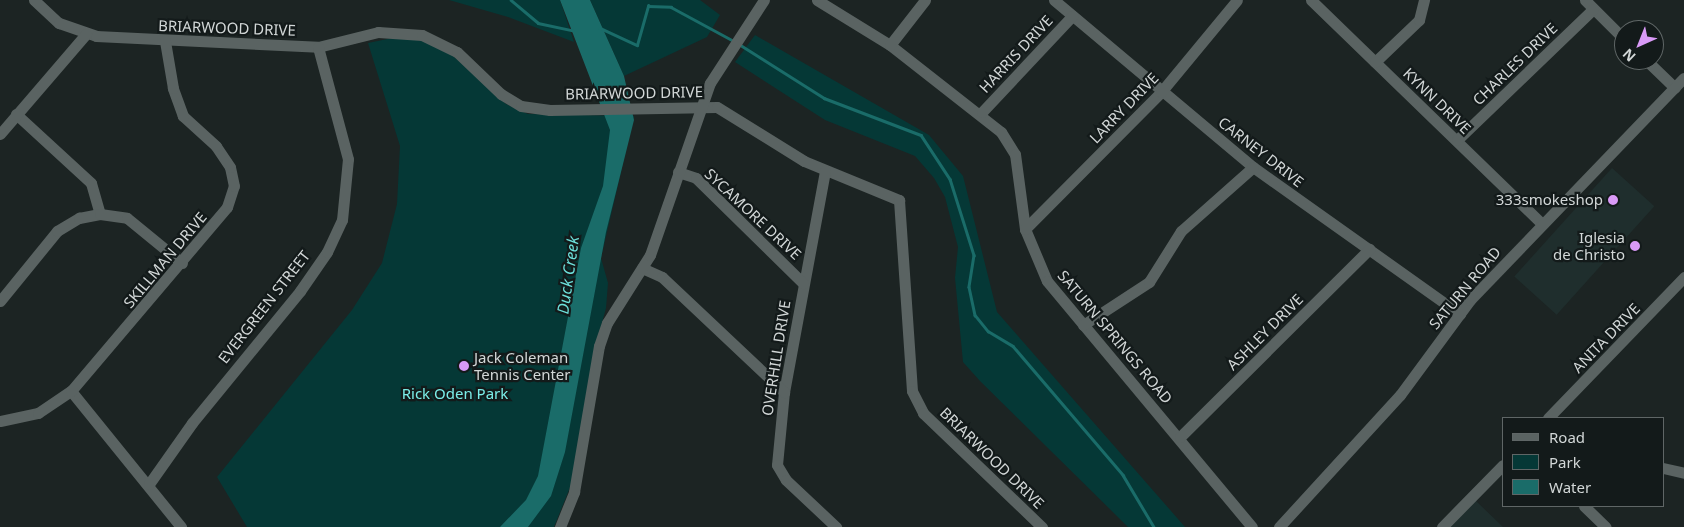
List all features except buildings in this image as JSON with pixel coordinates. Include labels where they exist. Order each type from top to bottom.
[{"type":"street","name":"BRIARWOOD DRIVE","points":[[34,0],[60,23],[86,34],[165,41],[318,47],[378,32],[422,35],[457,52],[500,94],[521,106],[596,109],[702,106],[726,111],[770,142],[825,171],[899,200],[912,391],[923,413],[1042,527]]},
{"type":"street","points":[[560,527],[574,492],[590,423],[599,346],[607,323],[642,268],[702,106],[728,55],[764,0]]},
{"type":"street","name":"SATURN SPRINGS ROAD","points":[[817,0],[890,45],[982,112],[1015,154],[1025,229],[1047,281],[1180,437],[1252,527]]},
{"type":"street","points":[[890,45],[925,0]]},
{"type":"street","name":"CARNEY DRIVE","points":[[1054,0],[1161,92],[1253,167],[1460,314]]},
{"type":"street","name":"LARRY DRIVE","points":[[1025,229],[1161,92],[1237,0]]},
{"type":"street","name":"KYNN DRIVE","points":[[1311,0],[1542,224]]},
{"type":"street","points":[[1376,62],[1419,20],[1424,0]]},
{"type":"street","points":[[1589,4],[1614,29]]},
{"type":"street","name":"CHARLES DRIVE","points":[[1457,140],[1589,4]]},
{"type":"street","name":"HARRIS DRIVE","points":[[982,112],[1072,16]]},
{"type":"street","points":[[0,134],[86,34]]},
{"type":"street","name":"SKILLMAN DRIVE","points":[[0,421],[38,413],[70,391],[212,230],[234,186],[222,153],[183,116],[165,41]]},
{"type":"street","name":"EVERGREEN STREET","points":[[148,484],[192,423],[300,291],[327,252],[342,220],[348,159],[318,47]]},
{"type":"street","points":[[1656,70],[1675,88]]},
{"type":"street","name":"SATURN ROAD","points":[[1279,527],[1400,395],[1460,314],[1542,224],[1684,78]]},
{"type":"street","points":[[16,114],[91,183],[100,214]]},
{"type":"street","points":[[1083,325],[1149,282],[1181,231],[1253,167]]},
{"type":"street","name":"OVERHILL DRIVE","points":[[825,171],[784,392],[777,465],[786,480],[836,527]]},
{"type":"street","name":"SYCAMORE DRIVE","points":[[678,172],[696,178],[804,283]]},
{"type":"street","points":[[0,301],[57,232],[80,218],[100,214],[127,218],[182,263]]},
{"type":"street","name":"ASHLEY DRIVE","points":[[1180,437],[1369,249]]},
{"type":"street","points":[[642,268],[662,277],[784,392]]},
{"type":"street","name":"ANITA DRIVE","points":[[1549,417],[1684,278]]},
{"type":"street","points":[[70,391],[148,484],[181,527]]},
{"type":"street","points":[[1442,527],[1502,466]]},
{"type":"street","points":[[1664,468],[1684,473]]},
{"type":"street","points":[[1586,507],[1606,527]]},
{"type":"shaded area","points":[[1612,168],[1654,206],[1557,315],[1514,276]]},
{"type":"shaded area","points":[[1475,500],[1503,527],[1448,527]]},
{"type":"green space","points":[[449,0],[560,0],[574,42],[508,17]]},
{"type":"green space","points":[[590,0],[700,0],[720,15],[707,37],[624,76]]},
{"type":"green space","points":[[755,35],[929,135],[963,176],[997,312],[1185,527],[1128,527],[963,362],[955,278],[958,247],[945,197],[934,178],[915,156],[825,120],[735,62]]},
{"type":"green space","name":"Rick Oden Park","points":[[397,37],[423,41],[451,54],[506,104],[528,114],[634,116],[601,258],[608,283],[606,308],[593,356],[571,485],[554,527],[247,527],[217,477],[352,310],[382,263],[397,204],[400,146],[368,43]]},
{"type":"water","points":[[560,0],[590,0],[624,76],[634,120],[606,232],[565,452],[551,496],[528,527],[500,527],[526,500],[538,476],[581,248],[603,186],[610,130]]},
{"type":"waterway","points":[[511,0],[538,23],[572,30]]},
{"type":"waterway","points":[[600,28],[637,45],[648,6],[671,7],[734,41]]},
{"type":"waterway","points":[[739,44],[824,98],[921,135],[950,179],[974,255],[969,287],[975,315],[988,331],[1013,346],[1123,475],[1154,527]]},
{"type":"place","name":"333smokeshop","points":[[1613,200]]},
{"type":"place","name":"Iglesia de Christo","points":[[1635,246]]},
{"type":"place","name":"Jack Coleman Tennis Center","points":[[464,366]]},
{"type":"water label","name":"Duck Creek","points":[[568,275]]}]
